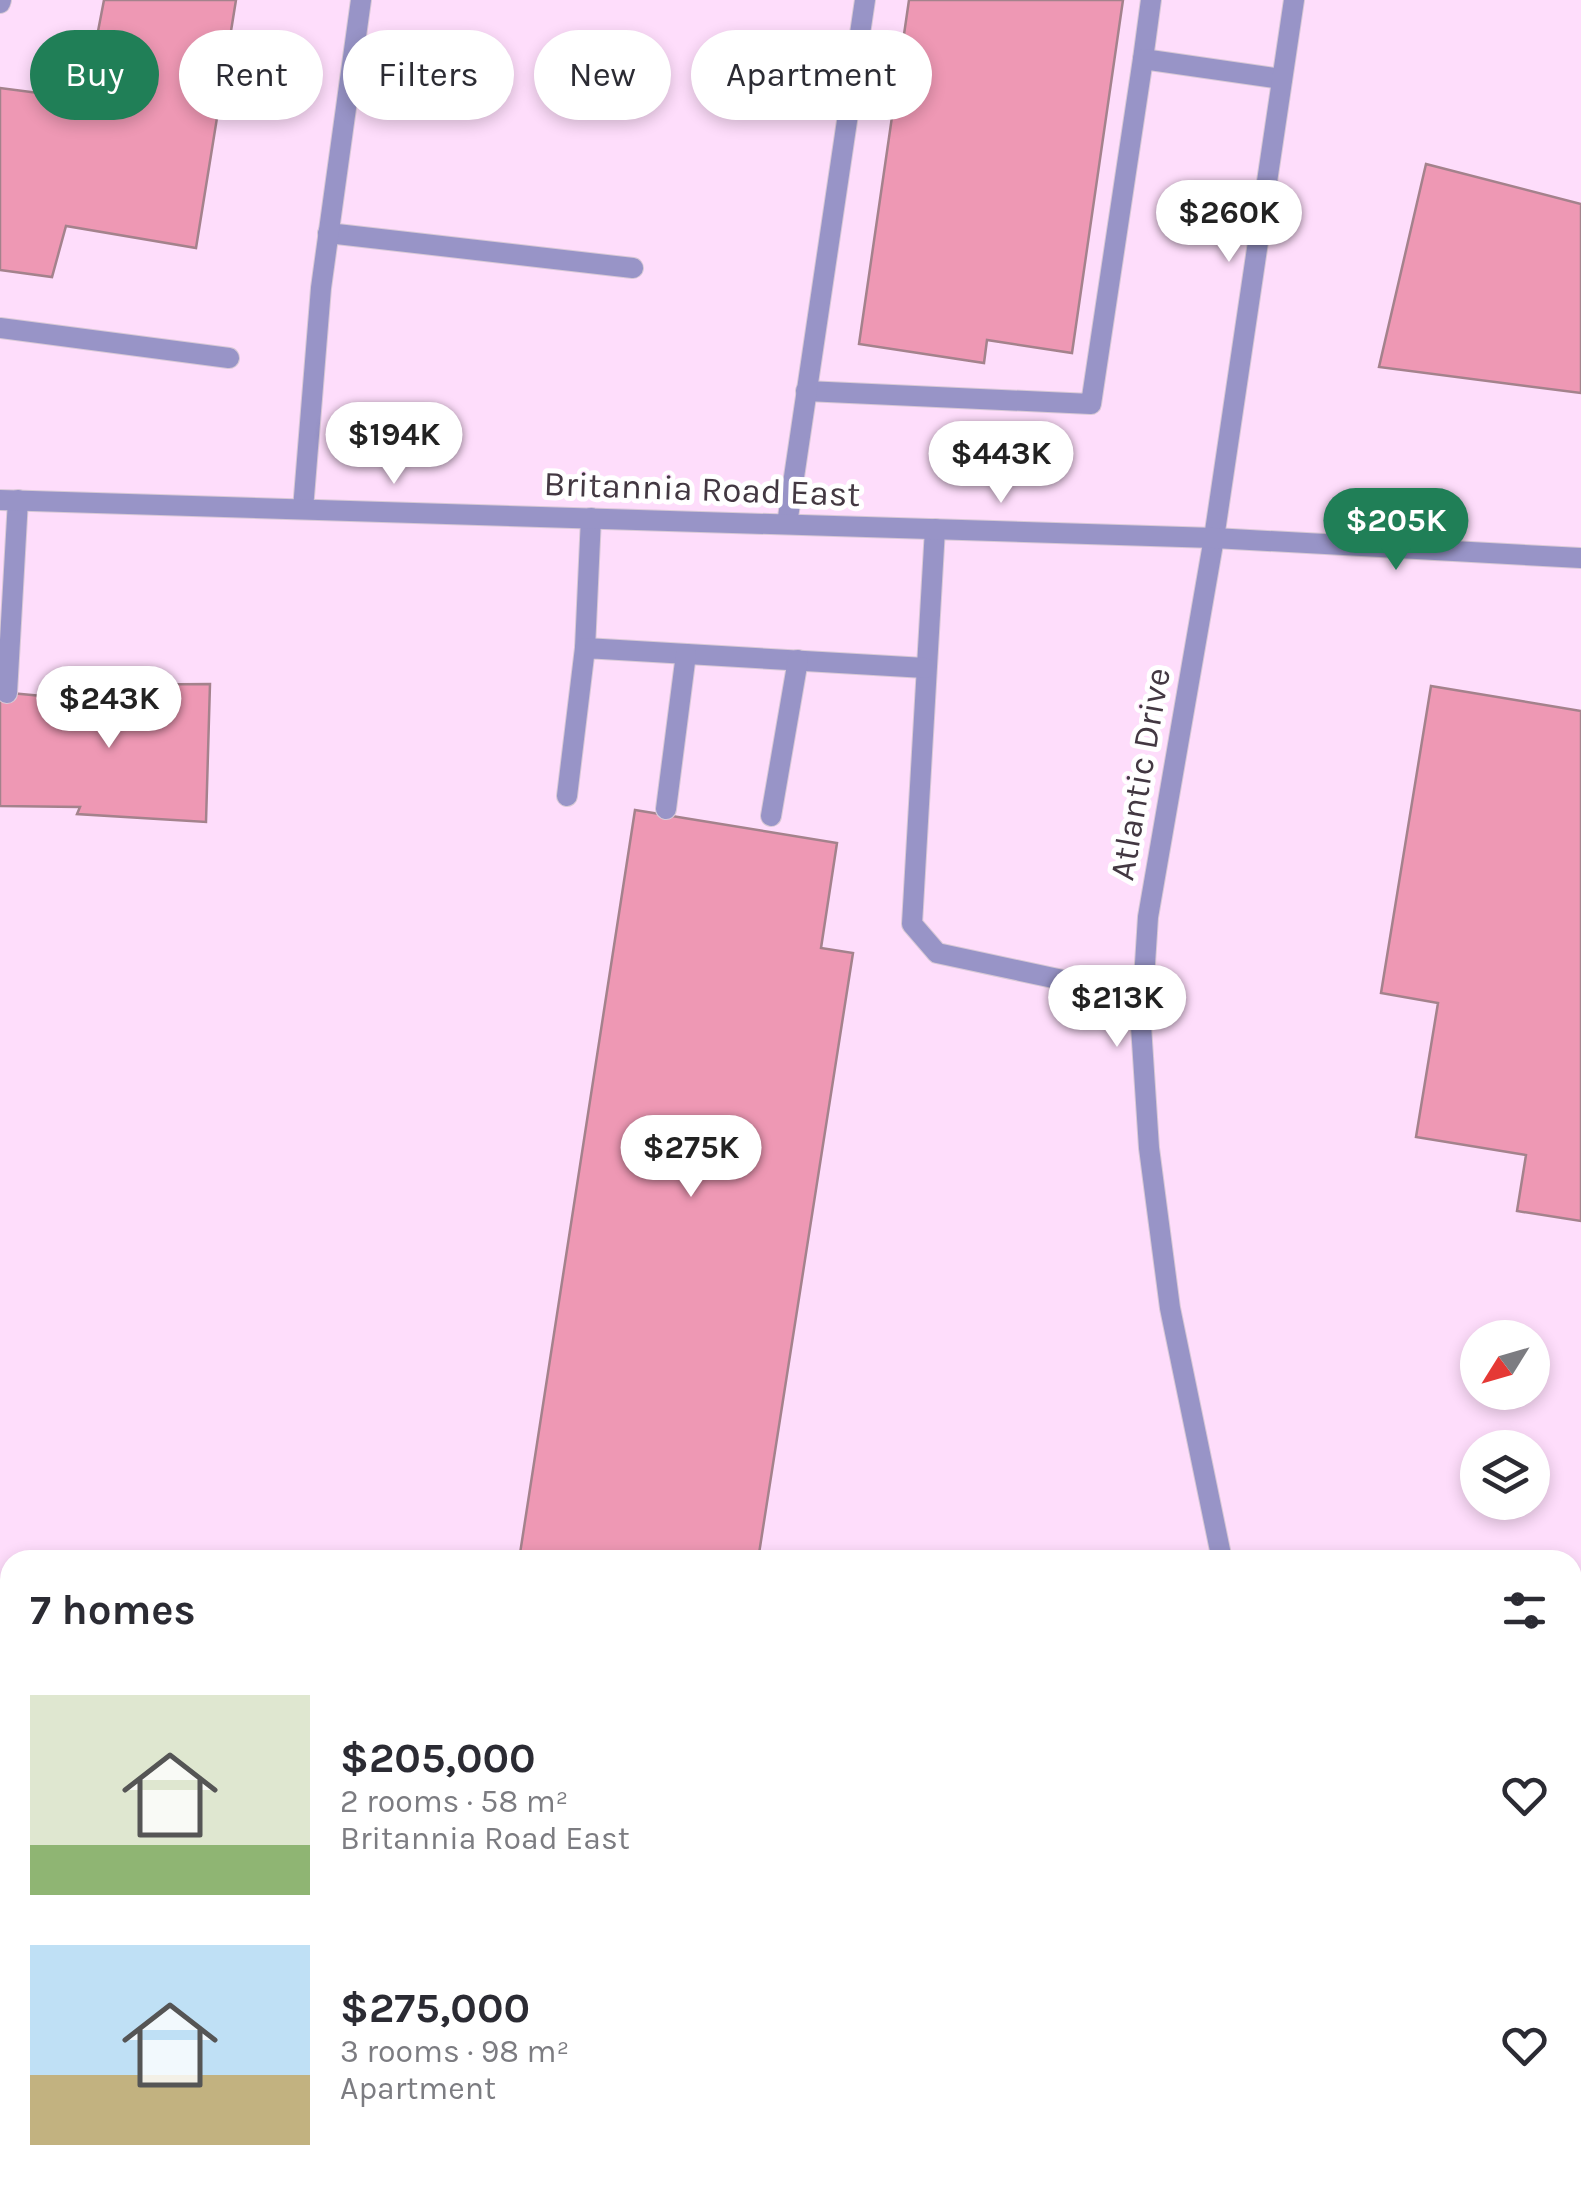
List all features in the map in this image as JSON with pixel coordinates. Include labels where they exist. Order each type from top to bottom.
[{"type":"street","points":[[303,509],[328,233],[361,0]]},
{"type":"street","points":[[787,524],[864,0]]},
{"type":"street","points":[[806,391],[1091,404],[1151,0]]},
{"type":"street","name":"Atlantic Drive","points":[[1220,1550],[1168,1290],[1149,1148],[1142,997],[1148,917],[1214,538],[1294,0]]},
{"type":"street","points":[[1142,59],[1282,79]]},
{"type":"street","points":[[328,233],[633,268]]},
{"type":"street","points":[[0,328],[229,358]]},
{"type":"street","points":[[7,693],[9,500]]},
{"type":"street","name":"Britannia Road East","points":[[9,500],[1214,538],[1581,558]]},
{"type":"street","points":[[567,796],[585,648],[591,518]]},
{"type":"street","points":[[935,529],[912,924],[937,952],[1142,997]]},
{"type":"street","points":[[585,648],[926,668]]},
{"type":"street","points":[[666,809],[686,654]]},
{"type":"street","points":[[771,816],[798,660]]},
{"type":"shaded area","points":[[0,0],[1581,0],[1581,1550],[0,1550]]},
{"type":"building","points":[[104,0],[236,0],[231,30],[179,30],[179,120],[217,120],[196,248],[66,226],[52,277],[0,270],[0,88],[30,92],[30,120],[159,120],[159,30],[98,30]]},
{"type":"building","points":[[909,0],[1123,0],[1072,353],[987,340],[984,363],[859,344],[892,120],[932,120],[932,30],[905,30]]},
{"type":"building","points":[[1426,164],[1581,204],[1581,393],[1379,367]]},
{"type":"building","points":[[210,684],[206,822],[77,814],[80,807],[0,806],[0,692],[85,700],[83,685]]},
{"type":"building","points":[[1431,686],[1581,711],[1581,1221],[1517,1211],[1526,1155],[1416,1137],[1438,1003],[1381,993]]},
{"type":"building","points":[[635,810],[837,843],[821,948],[853,953],[760,1550],[521,1550]]}]
